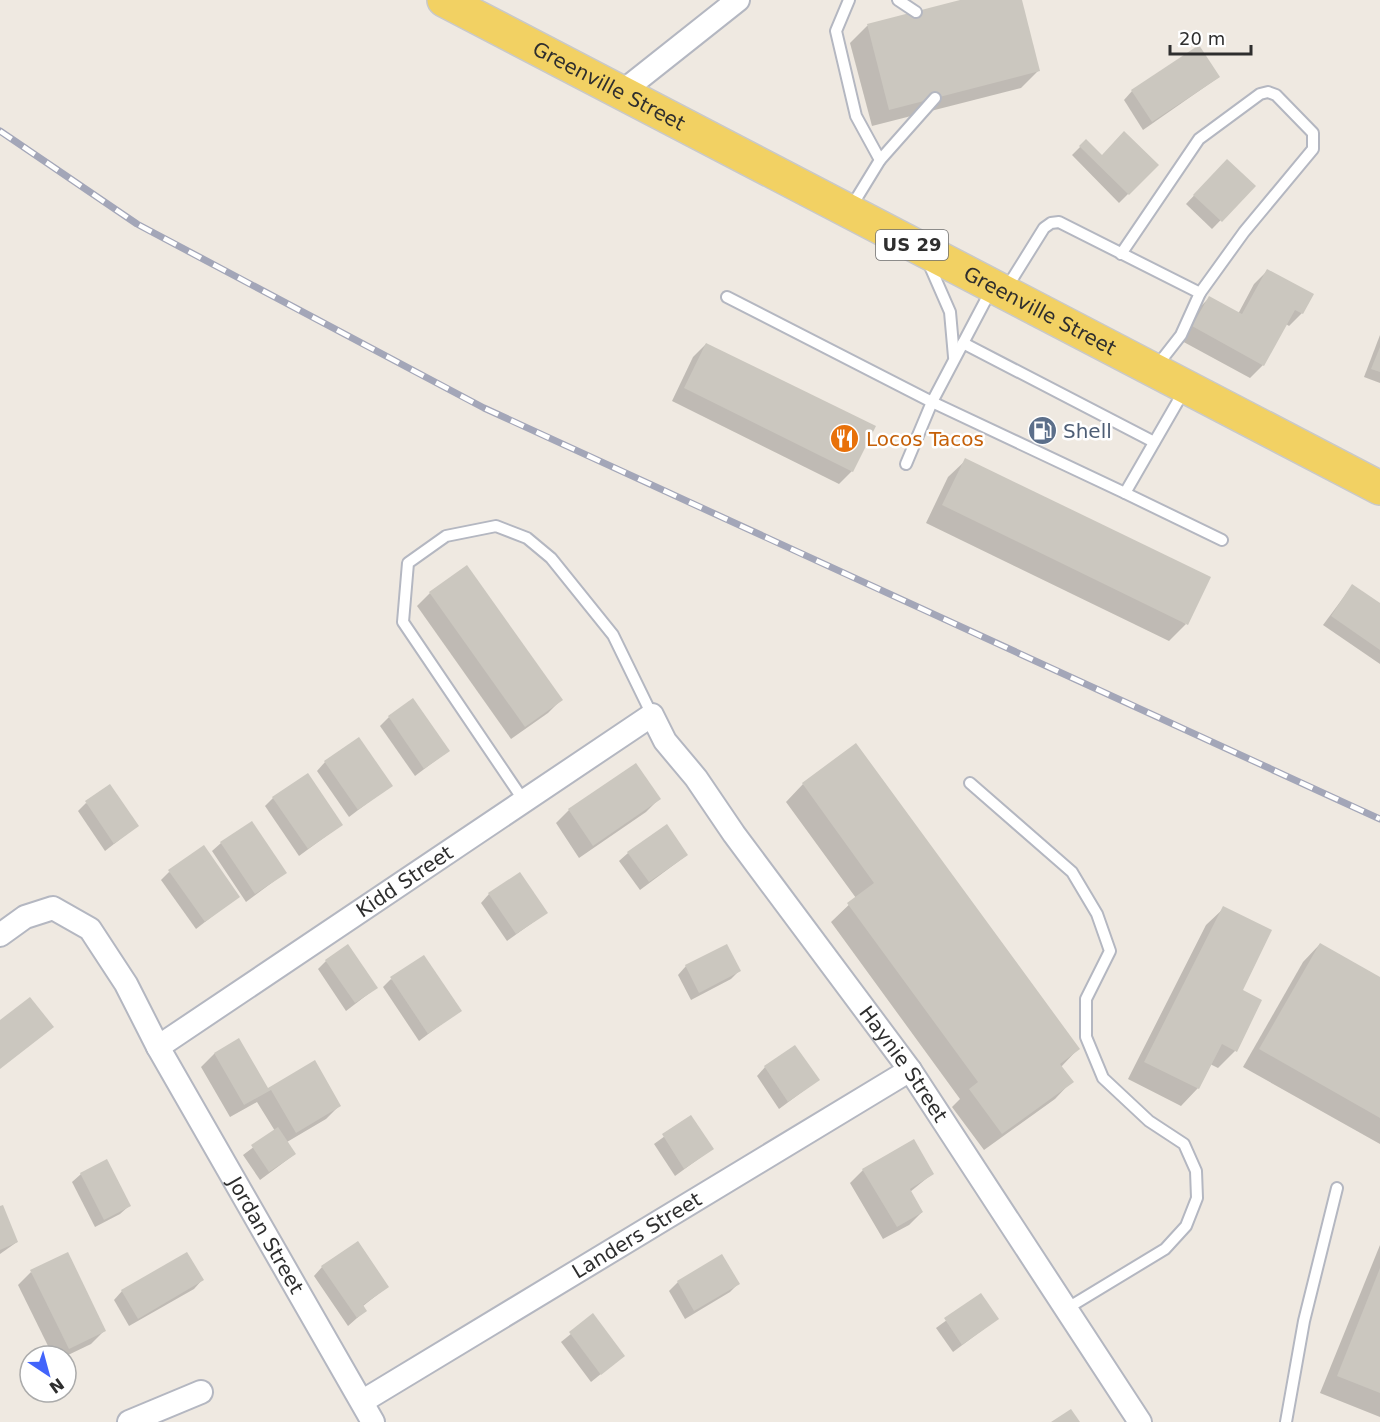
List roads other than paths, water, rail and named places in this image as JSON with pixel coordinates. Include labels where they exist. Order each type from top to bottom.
[{"type":"main road","name":"Greenville Street","points":[[444,0],[1380,488]]},
{"type":"street","points":[[622,92],[738,0]]},
{"type":"street","name":"Kidd Street","points":[[158,1047],[652,716]]},
{"type":"street","name":"Haynie Street","points":[[652,716],[665,741],[696,778],[734,834],[910,1071],[1140,1422]]},
{"type":"street","name":"Jordan Street","points":[[0,934],[25,916],[53,908],[73,917],[90,929],[126,984],[158,1047],[374,1422]]},
{"type":"street","name":"Landers Street","points":[[363,1401],[910,1071]]},
{"type":"street","points":[[129,1422],[201,1392]]},
{"type":"lane","points":[[849,0],[836,31],[856,116],[880,160]]},
{"type":"lane","points":[[898,0],[916,12]]},
{"type":"lane","points":[[1121,254],[1199,138],[1260,94],[1268,92],[1276,95],[1313,133],[1313,149],[1244,232],[1200,293],[1181,334],[1154,369]]},
{"type":"lane","points":[[849,212],[880,160],[935,98]]},
{"type":"lane","points":[[906,464],[932,402],[963,343],[998,290],[1044,228],[1051,223],[1059,222],[1200,293]]},
{"type":"lane","points":[[922,250],[950,312],[954,360]]},
{"type":"lane","points":[[727,297],[932,402],[1222,540]]},
{"type":"lane","points":[[963,343],[1154,442]]},
{"type":"lane","points":[[1125,493],[1187,387]]},
{"type":"lane","points":[[524,801],[403,622],[408,562],[446,536],[496,526],[527,538],[551,558],[613,636],[652,716]]},
{"type":"lane","points":[[970,783],[1072,872],[1097,915],[1110,951],[1086,999],[1086,1037],[1103,1078],[1149,1120],[1184,1144],[1196,1171],[1197,1198],[1186,1226],[1165,1249],[1066,1309]]},
{"type":"lane","points":[[1286,1422],[1304,1321],[1337,1188]]},
{"type":"railway","points":[[0,131],[137,224],[484,408],[1380,819]]},
{"type":"place","name":"Shell","points":[[1042,431]]},
{"type":"place","name":"Locos Tacos","points":[[845,439]]}]
